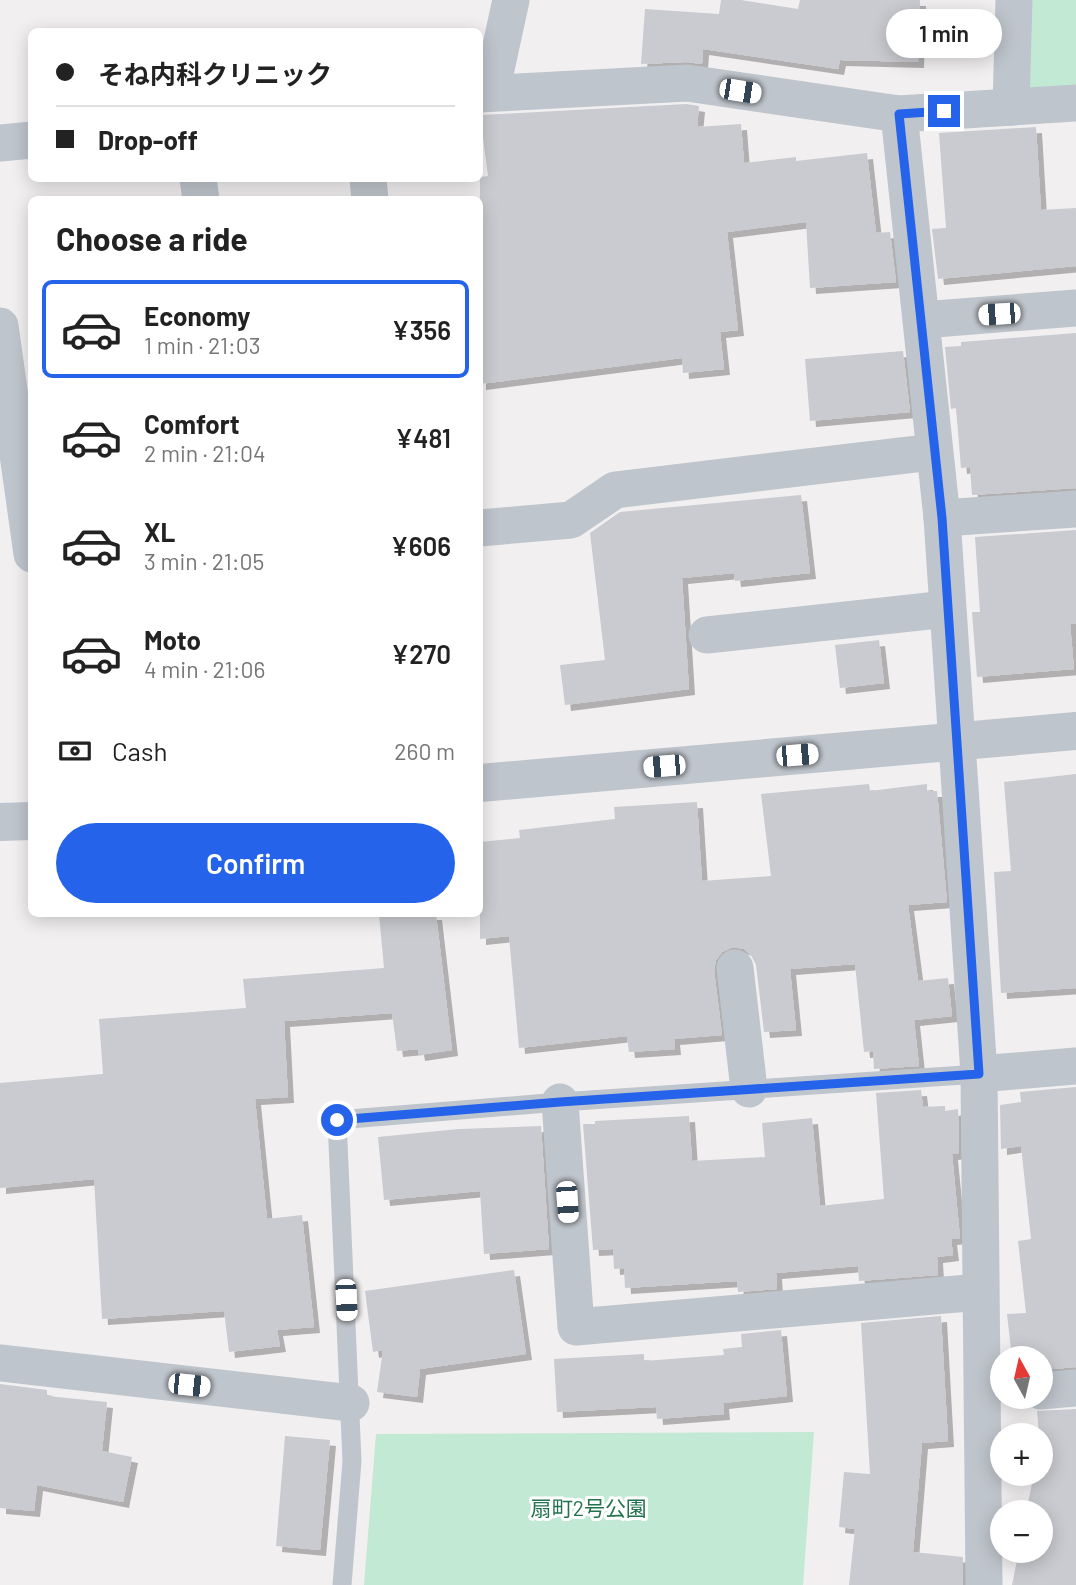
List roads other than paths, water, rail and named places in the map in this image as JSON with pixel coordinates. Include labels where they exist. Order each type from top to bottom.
[{"type":"street","points":[[511,0],[485,93],[687,83],[899,114],[1076,103]]},
{"type":"street","points":[[1012,107],[1014,0]]},
{"type":"street","points":[[899,114],[942,518],[979,1074],[980,1292],[990,1377]]},
{"type":"street","points":[[0,143],[28,140]]},
{"type":"street","points":[[922,320],[1076,308]]},
{"type":"street","points":[[0,326],[28,526]]},
{"type":"street","points":[[483,528],[571,520],[615,490],[933,452]]},
{"type":"street","points":[[942,518],[1076,509]]},
{"type":"street","points":[[707,635],[947,609]]},
{"type":"street","points":[[483,783],[1076,731]]},
{"type":"street","points":[[0,822],[28,821]]},
{"type":"street","points":[[735,968],[749,1089]]},
{"type":"street","points":[[979,1074],[1076,1066]]},
{"type":"street","points":[[560,1102],[576,1327],[980,1292]]},
{"type":"street","points":[[0,1363],[351,1403]]},
{"type":"street","points":[[1054,1390],[1076,1388]]},
{"type":"street","points":[[984,1585],[991,1409]]},
{"type":"lane","points":[[342,1585],[352,1461],[337,1120],[979,1074]]},
{"type":"park label","name":"扇町2号公園","points":[[589,1509]]}]
